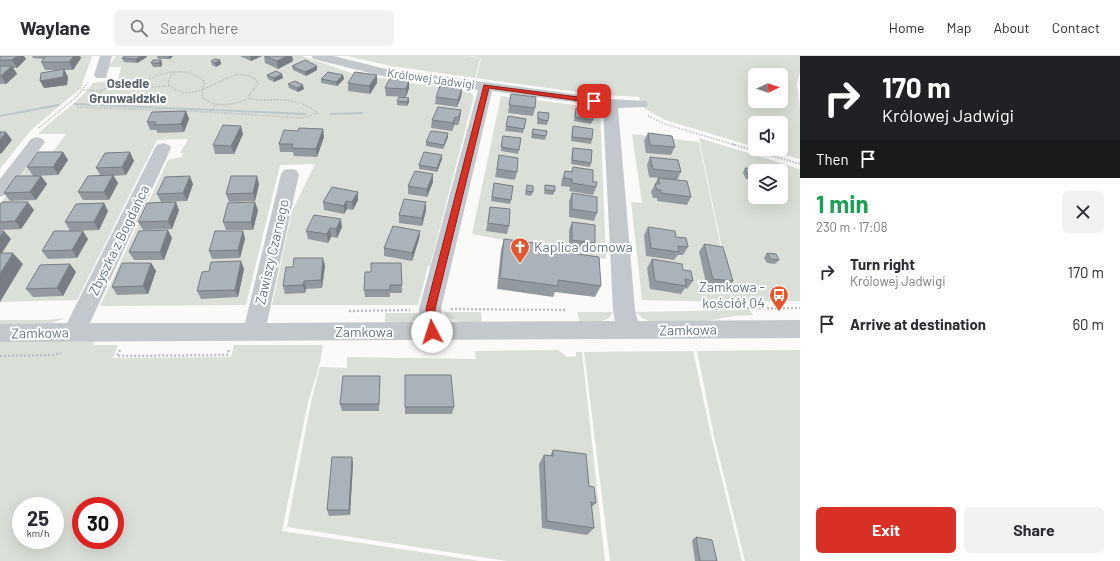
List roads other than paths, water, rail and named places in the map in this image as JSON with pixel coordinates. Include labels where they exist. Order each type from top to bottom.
[{"type":"street","points":[[96,77],[106,56]]},
{"type":"street","name":"Królowej Jadwigi","points":[[318,56],[386,73],[610,103],[635,104]]},
{"type":"street","points":[[432,332],[430,309],[486,86]]},
{"type":"street","points":[[610,103],[624,310],[629,331]]},
{"type":"street","points":[[0,191],[36,137]]},
{"type":"street","name":"Zbyszka z Bogdańca","points":[[74,332],[163,148]]},
{"type":"street","name":"Zawiszy Czarnego","points":[[254,331],[290,174]]},
{"type":"street","name":"Zamkowa","points":[[0,333],[800,329]]},
{"type":"waterway","points":[[75,104],[305,114]]},
{"type":"waterway","points":[[0,116],[58,105]]},
{"type":"waterway","points":[[331,114],[362,113]]},
{"type":"place","name":"Kaplica domowa","points":[[520,264]]},
{"type":"place","name":"Zamkowa - kościół 04","points":[[779,312]]},
{"type":"district","name":"Osiedle Grunwaldzkie","points":[[128,90]]}]
